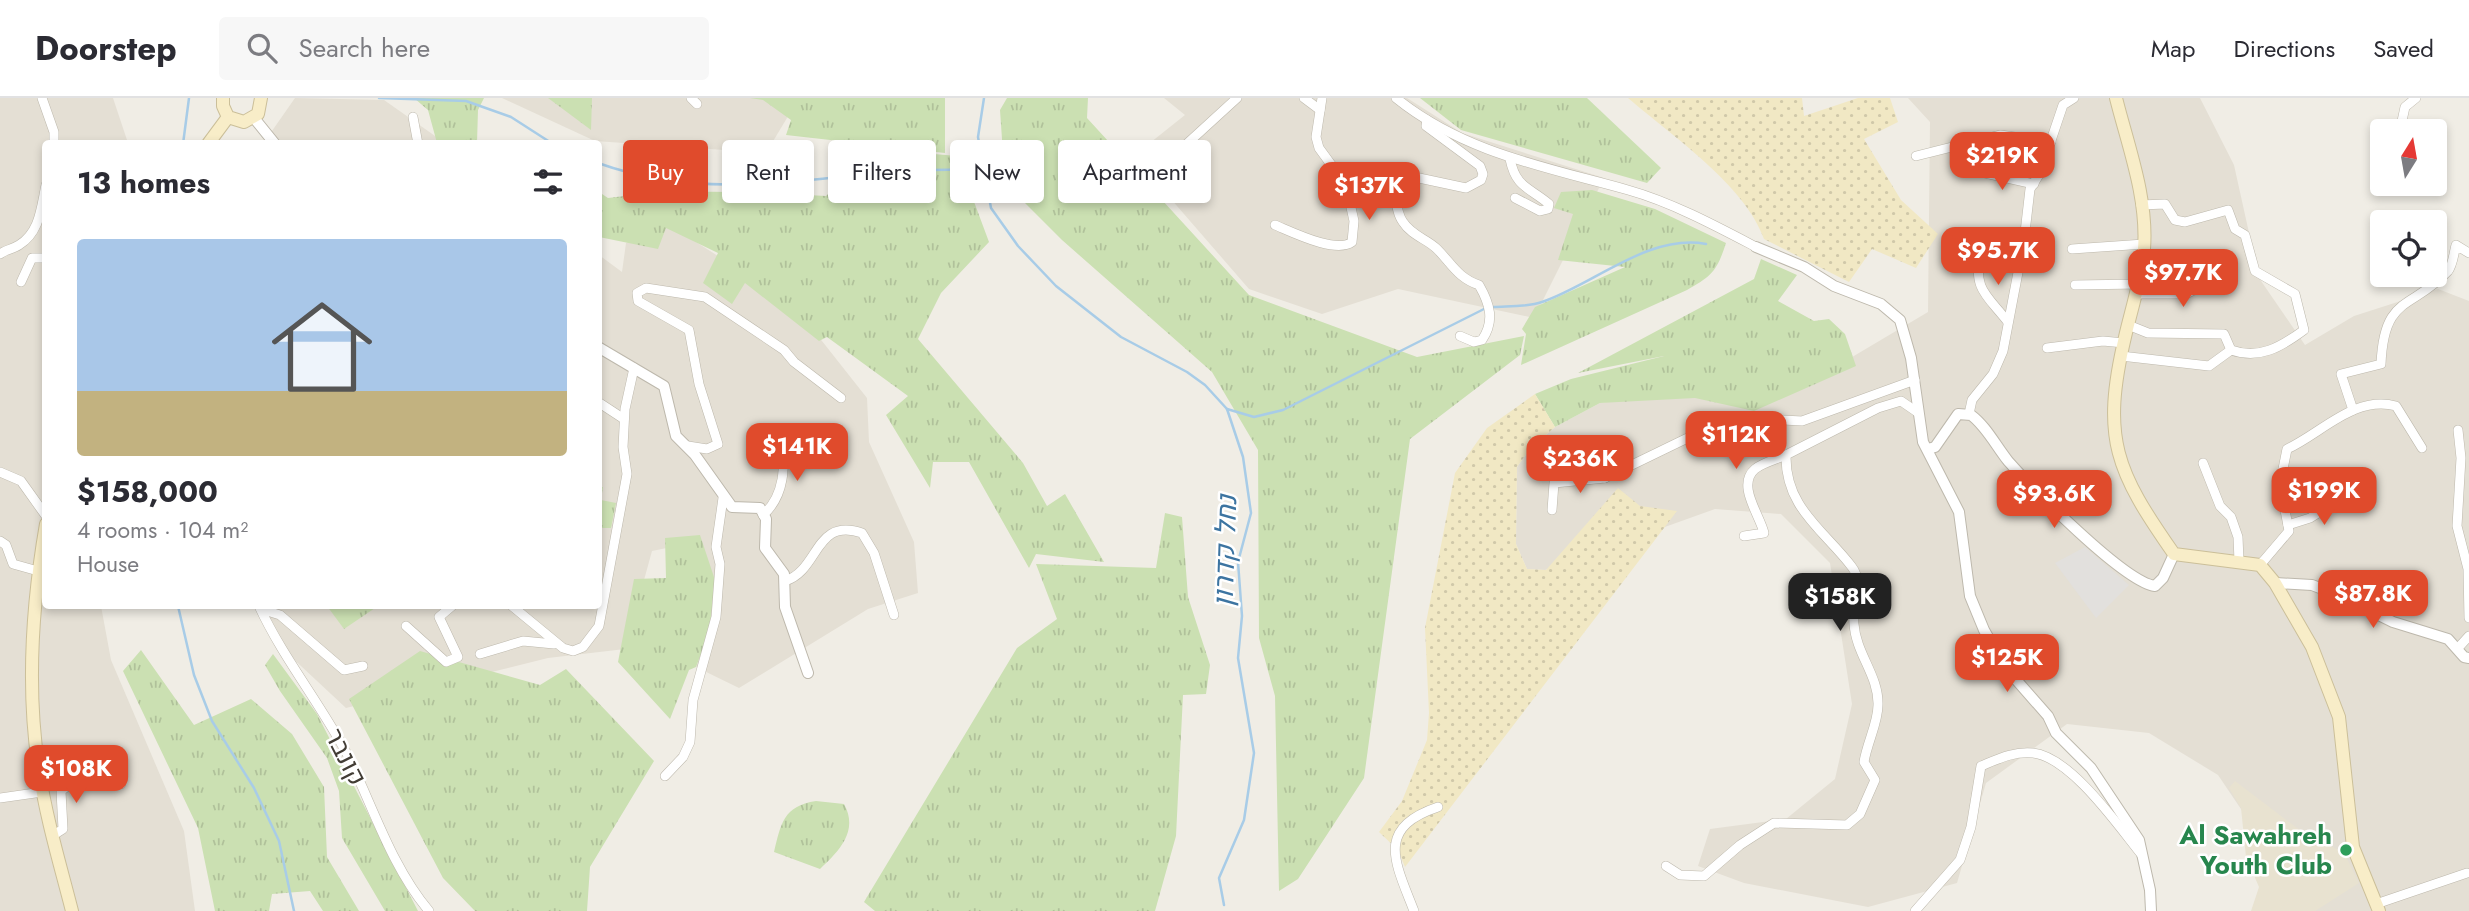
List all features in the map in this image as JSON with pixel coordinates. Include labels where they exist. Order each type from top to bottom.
[{"type":"main road","points":[[223,98],[228,117],[238,122],[254,118],[261,109],[261,98]]},
{"type":"main road","points":[[2116,98],[2138,180],[2144,244],[2138,289],[2122,350],[2114,403],[2113,430],[2122,469],[2136,500],[2174,554],[2260,565],[2275,583],[2312,647],[2339,718],[2353,847],[2378,908]]},
{"type":"main road","points":[[211,140],[228,117]]},
{"type":"main road","points":[[42,548],[32,665],[43,792],[72,911]]},
{"type":"street","points":[[41,98],[54,132],[54,140]]},
{"type":"street","points":[[1191,140],[1237,98]]},
{"type":"street","points":[[1304,98],[1320,110]]},
{"type":"street","points":[[1275,225],[1333,246],[1344,246],[1352,242],[1354,221],[1346,186],[1318,148],[1316,137],[1322,98]]},
{"type":"street","points":[[1396,98],[1427,120],[1472,145],[1510,159],[1631,191],[1804,267],[1834,286],[1881,304],[1900,320],[1914,380],[1923,442],[1959,512],[1970,596],[1984,630],[2006,667],[2048,716],[2056,733],[2091,768],[2139,840],[2151,911]]},
{"type":"street","points":[[1969,414],[1972,400],[1993,374],[2003,351],[2034,184],[2063,105],[2074,98]]},
{"type":"street","points":[[2402,119],[2405,107],[2416,98]]},
{"type":"street","points":[[413,117],[417,140]]},
{"type":"street","points":[[254,118],[272,140]]},
{"type":"street","points":[[1427,120],[1426,126],[1432,132],[1480,166],[1483,174],[1481,180],[1466,188],[1405,175],[1393,185],[1401,220],[1414,235],[1436,248],[1448,264],[1466,280],[1479,285],[1483,292],[1492,318],[1489,331],[1482,340],[1475,342],[1460,336]]},
{"type":"street","points":[[1916,156],[2000,135],[2051,142]]},
{"type":"street","points":[[1510,159],[1513,172],[1525,190],[1549,204],[1548,209],[1540,211],[1515,198]]},
{"type":"street","points":[[1976,170],[2034,184]]},
{"type":"street","points":[[0,254],[16,248],[32,234],[42,204]]},
{"type":"street","points":[[2128,325],[2148,333],[2224,334],[2231,350],[2242,354],[2272,351],[2304,331],[2295,294],[2255,271],[2245,235],[2235,229],[2228,210],[2185,222],[2175,220],[2165,204],[2141,205]]},
{"type":"street","points":[[2072,249],[2144,244]]},
{"type":"street","points":[[2353,411],[2341,374],[2381,364],[2385,334],[2396,309],[2450,269],[2456,245],[2469,253]]},
{"type":"street","points":[[1980,253],[1976,274],[1979,288],[2008,322]]},
{"type":"street","points":[[21,282],[32,258],[42,258]]},
{"type":"street","points":[[2075,285],[2186,294],[2217,278]]},
{"type":"street","points":[[686,446],[707,449],[719,444],[699,384],[689,330],[638,301],[637,293],[646,288],[705,297],[785,350],[794,362],[841,398]]},
{"type":"street","points":[[2047,348],[2103,341],[2122,350],[2208,366],[2231,350]]},
{"type":"street","points":[[602,349],[664,386],[676,436],[723,498],[732,507],[760,508],[763,515],[765,548],[785,581],[785,607],[808,674]]},
{"type":"street","points":[[480,654],[523,641],[555,644],[573,650],[583,647],[599,626],[627,474],[623,447],[624,419],[634,368]]},
{"type":"street","points":[[1552,510],[1554,483],[1605,478],[1704,430],[1749,418],[1802,421],[1914,380]]},
{"type":"street","points":[[1744,536],[1764,533],[1761,520],[1749,497],[1747,482],[1754,470],[1878,408],[1901,401],[1917,412]]},
{"type":"street","points":[[2260,565],[2289,531],[2280,484],[2287,449],[2371,403],[2396,406],[2422,448]]},
{"type":"street","points":[[602,405],[624,419]]},
{"type":"street","points":[[1928,449],[1935,447],[1958,414],[1969,414],[1977,419],[2008,461],[2071,525],[2137,579],[2155,586],[2163,578],[2174,554]]},
{"type":"street","points":[[2458,430],[2461,458],[2456,526],[2468,569],[2469,618]]},
{"type":"street","points":[[763,515],[772,507],[784,475],[783,433]]},
{"type":"street","points":[[1570,448],[1581,464],[1605,478]]},
{"type":"street","points":[[1666,866],[1680,875],[1704,876],[1747,839],[1774,823],[1847,825],[1860,814],[1875,780],[1864,762],[1878,709],[1878,687],[1862,657],[1854,624],[1857,577],[1852,567],[1810,524],[1794,494],[1786,455]]},
{"type":"street","points":[[2203,463],[2220,506],[2231,517],[2238,537],[2239,561]]},
{"type":"street","points":[[0,471],[21,481],[42,510]]},
{"type":"street","points":[[2288,525],[2310,518],[2345,496]]},
{"type":"street","points":[[666,776],[683,757],[690,742],[693,700],[716,617],[720,564],[716,547],[723,498]]},
{"type":"street","points":[[785,581],[797,573],[829,535],[837,530],[850,529],[862,533],[874,553],[894,615]]},
{"type":"street","points":[[0,541],[6,545],[13,564],[38,571]]},
{"type":"street","points":[[2275,583],[2312,585],[2393,622],[2448,639],[2464,657],[2469,658]]},
{"type":"street","name":"קונבר","points":[[261,609],[274,636],[328,720],[401,868],[429,911]]},
{"type":"street","points":[[265,609],[280,615],[344,670],[363,666]]},
{"type":"street","points":[[407,626],[446,662],[456,659],[458,657],[454,645],[439,617],[448,609]]},
{"type":"street","points":[[515,609],[555,644]]},
{"type":"street","points":[[2458,648],[2469,636]]},
{"type":"street","points":[[1915,911],[1960,860],[1971,827],[1981,766],[2012,754],[2034,753],[2052,758],[2094,796],[2143,857]]},
{"type":"street","points":[[52,836],[63,829],[61,791],[74,780],[93,778],[121,784]]},
{"type":"street","points":[[0,798],[43,792]]},
{"type":"street","points":[[1414,911],[1397,871],[1394,848],[1402,825],[1416,814],[1438,807]]},
{"type":"street","points":[[2378,908],[2467,873]]},
{"type":"shaded area","points":[[0,98],[113,98],[127,140],[42,140],[42,609],[102,609],[111,660],[184,831],[195,911],[0,911]]},
{"type":"shaded area","points":[[295,98],[384,100],[441,140],[266,140]]},
{"type":"shaded area","points":[[502,98],[799,98],[774,140],[722,140],[722,150],[708,149],[708,140],[623,140],[623,143],[593,140]]},
{"type":"shaded area","points":[[1164,98],[1407,98],[1462,133],[1604,178],[1534,318],[1398,289],[1322,314],[1249,289],[1174,203],[1211,203],[1211,140],[1154,140],[1185,115]]},
{"type":"shaded area","points":[[1908,98],[2200,98],[2234,165],[2259,278],[2305,345],[2354,316],[2438,289],[2469,301],[2469,911],[2263,911],[2264,843],[2218,775],[2149,733],[2067,724],[1986,783],[1957,883],[1868,907],[1744,883],[1698,866],[1710,829],[1786,819],[1835,779],[1852,704],[1830,563],[1781,514],[1715,509],[1545,570],[1527,569],[1516,544],[1517,467],[1530,449],[1555,427],[1600,403],[1837,366],[1928,312],[1930,122]]},
{"type":"shaded area","points":[[666,223],[792,303],[867,398],[869,442],[914,542],[918,593],[868,609],[739,688],[696,667],[709,633],[701,541],[652,551],[625,649],[548,658],[346,708],[272,639],[261,609],[602,609],[602,257],[622,272],[626,243]]},
{"type":"shaded area","points":[[2085,547],[2129,585],[2096,618],[2055,563]]},
{"type":"shaded area","points":[[2235,781],[2301,831],[2344,853],[2359,883],[2315,911],[2251,911],[2259,887],[2246,857],[2241,808],[2229,788]]},
{"type":"green space","points":[[414,98],[484,98],[478,110],[477,140],[436,140],[428,110]]},
{"type":"green space","points":[[548,98],[592,98],[591,130]]},
{"type":"green space","points":[[750,98],[945,98],[945,153],[936,152],[936,140],[830,140],[786,135],[791,120],[763,100]]},
{"type":"green space","points":[[1007,98],[1088,98],[1087,118],[1107,140],[1058,140],[1058,203],[1165,203],[1249,295],[1417,357],[1524,336],[1520,355],[1410,439],[1364,778],[1298,879],[1279,891],[1275,696],[1259,638],[1258,450],[1212,372],[1062,240],[1025,203],[1044,203],[1044,140],[1002,140],[1000,110]]},
{"type":"green space","points":[[1420,98],[1587,98],[1661,168],[1647,183],[1461,130]]},
{"type":"green space","points":[[936,154],[950,155],[950,203],[974,203],[989,242],[941,293],[918,339],[1023,463],[1047,506],[1065,494],[1104,562],[1036,554],[1029,568],[969,462],[933,462],[930,488],[886,415],[908,396],[827,337],[819,341],[745,283],[732,304],[703,283],[718,253],[666,228],[658,249],[602,238],[602,194],[608,198],[623,196],[623,203],[708,203],[708,192],[722,192],[722,203],[814,203],[814,195],[828,194],[828,203],[936,203]]},
{"type":"green space","points":[[1592,190],[1655,209],[1726,243],[1723,252],[1713,272],[1687,290],[1521,365],[1526,334],[1522,329],[1535,307],[1625,267],[1558,260],[1573,214],[1554,208],[1561,192]]},
{"type":"green space","points":[[1761,259],[1797,275],[1778,301],[1814,321],[1829,319],[1845,334],[1856,366],[1754,411],[1695,398],[1600,403],[1555,427],[1535,394],[1571,379],[1664,356],[1578,373],[1754,279]]},
{"type":"green space","points":[[602,500],[616,503],[611,528],[602,528]]},
{"type":"green space","points":[[1165,513],[1182,517],[1188,597],[1210,665],[1206,694],[1183,695],[1176,836],[1155,911],[875,911],[864,902],[1017,648],[1057,619],[1036,564],[1156,568]]},
{"type":"green space","points":[[700,535],[715,580],[709,633],[696,667],[689,670],[670,719],[618,662],[634,579],[666,578],[665,538]]},
{"type":"green space","points":[[329,609],[374,609],[344,629]]},
{"type":"green space","points":[[141,650],[194,725],[251,699],[292,734],[324,787],[327,857],[359,911],[323,911],[310,891],[272,894],[269,911],[215,911],[198,828],[123,671]]},
{"type":"green space","points":[[420,651],[540,685],[566,669],[654,761],[590,867],[587,911],[475,911],[443,878],[349,699]]},
{"type":"green space","points":[[273,654],[317,714],[418,911],[385,911],[342,838],[339,791],[327,758],[265,665]]},
{"type":"green space","points":[[816,801],[844,804],[849,823],[848,832],[840,848],[820,869],[774,852],[785,818],[796,807]]},
{"type":"sand","points":[[1628,98],[1802,98],[1804,116],[1858,98],[1890,98],[1898,122],[1864,139],[1901,200],[1938,234],[1916,268],[1872,249],[1849,282],[1764,239],[1755,219],[1724,181]]},
{"type":"sand","points":[[1535,394],[1555,427],[1530,449],[1517,467],[1516,544],[1527,569],[1546,570],[1618,488],[1640,506],[1677,511],[1405,867],[1398,850],[1379,832],[1402,801],[1427,740],[1429,713],[1425,628],[1455,473],[1487,428]]},
{"type":"waterway","points":[[184,140],[189,98]]},
{"type":"waterway","points":[[379,98],[466,101],[511,117],[547,140]]},
{"type":"waterway","name":"נחל קדרון","points":[[984,98],[978,137],[991,208],[1018,246],[1056,286],[1121,337],[1187,372],[1205,385],[1227,409],[1243,457],[1251,513],[1238,562],[1242,616],[1238,658],[1254,753],[1244,820],[1219,878],[1224,905]]},
{"type":"waterway","points":[[602,164],[666,180],[700,184],[768,183],[886,172],[950,169]]},
{"type":"waterway","points":[[1493,307],[1525,306],[1542,302],[1622,262],[1664,246],[1706,244]]},
{"type":"waterway","points":[[1227,409],[1254,417],[1283,410],[1484,309]]},
{"type":"waterway","points":[[179,609],[194,675],[212,721],[254,788],[279,841],[294,911]]},
{"type":"place","name":"Al Sawahreh Youth Club","points":[[2346,850]]}]
